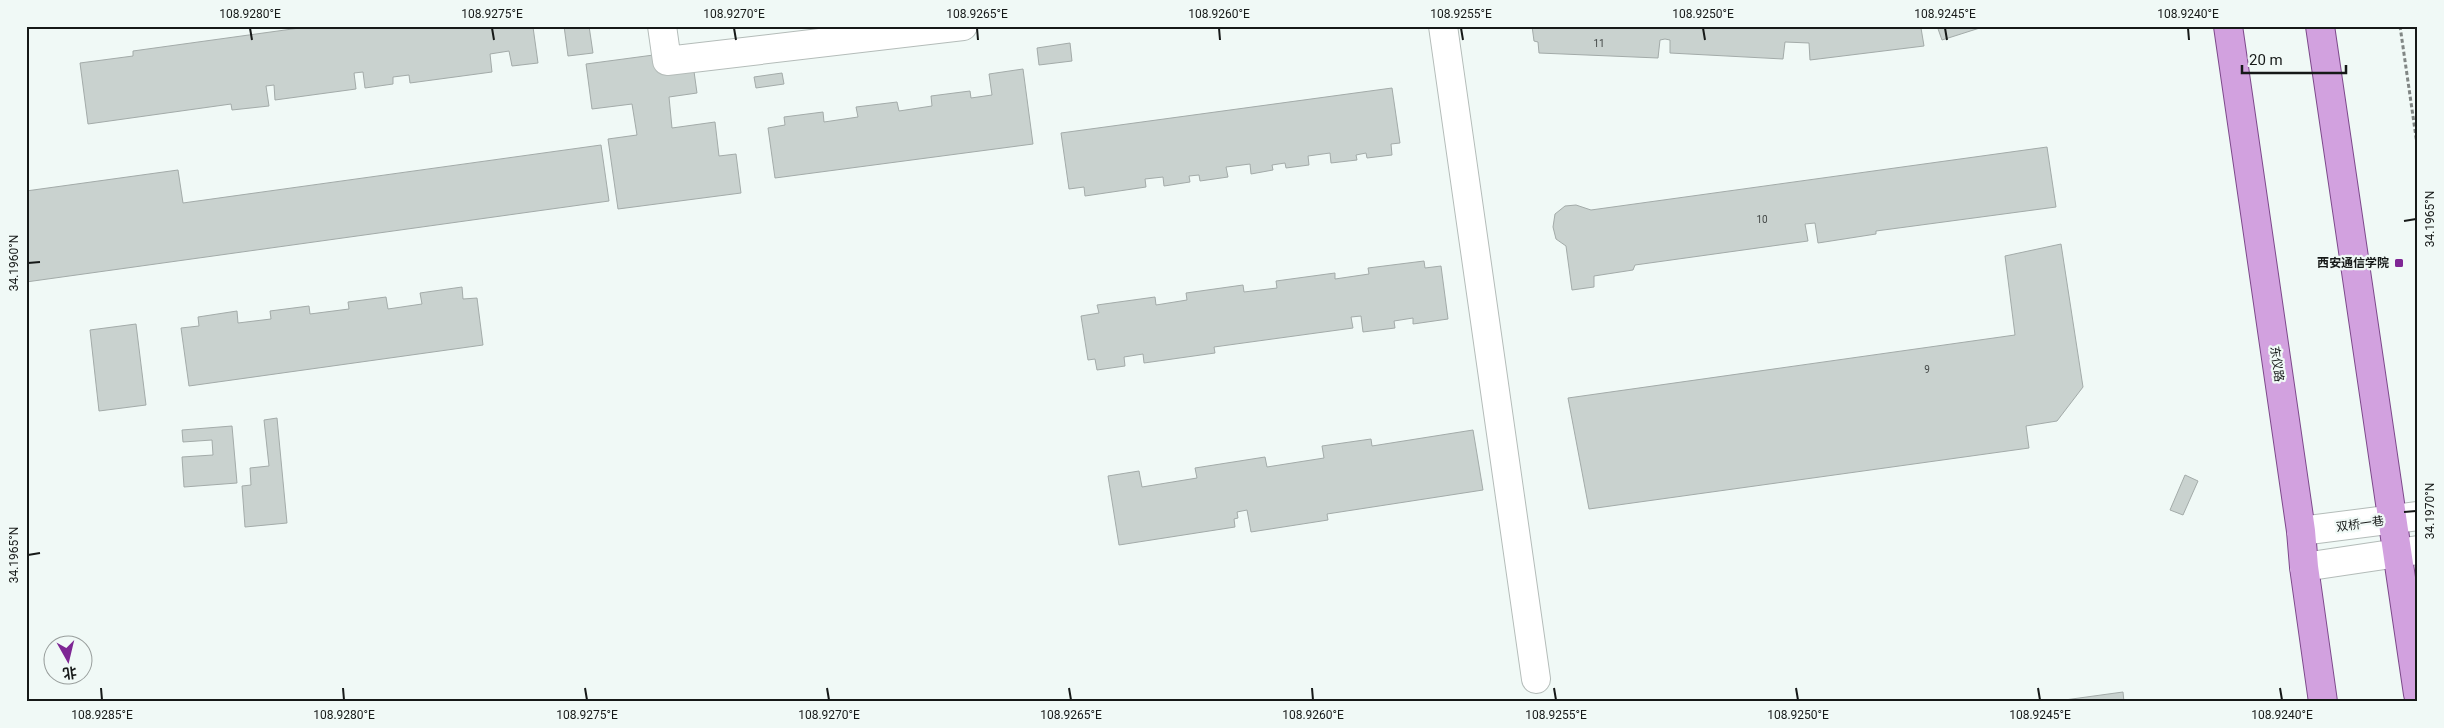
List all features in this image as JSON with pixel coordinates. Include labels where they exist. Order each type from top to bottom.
[{"type":"main road","name":"东仪路","points":[[2228,26],[2302,531],[2304,567],[2324,702]]},
{"type":"main road","points":[[2320,26],[2405,517],[2418,694]]},
{"type":"street","points":[[662,26],[667,62],[962,26]]},
{"type":"street","points":[[1442,26],[1536,678]]},
{"type":"street","name":"双桥一巷","points":[[2302,531],[2405,517]]},
{"type":"street","points":[[2304,567],[2408,551]]},
{"type":"path","points":[[2400,26],[2418,151]]},
{"type":"building","points":[[314,26],[541,26],[533,27],[538,63],[512,66],[509,51],[490,54],[492,72],[410,83],[409,75],[393,77],[393,84],[365,88],[363,72],[354,73],[356,89],[275,100],[274,85],[266,86],[269,106],[232,110],[231,104],[88,124],[80,63],[133,56],[133,51]]},
{"type":"building","points":[[564,26],[589,26],[593,53],[568,56]]},
{"type":"building","points":[[1532,26],[1925,26],[1921,28],[1924,46],[1810,60],[1809,43],[1785,42],[1783,59],[1670,53],[1670,40],[1665,39],[1660,40],[1658,58],[1539,53],[1538,42],[1534,41]]},
{"type":"building","points":[[1937,26],[1986,26],[1942,40]]},
{"type":"building","points":[[1070,43],[1072,61],[1039,65],[1037,48]]},
{"type":"building","points":[[691,50],[697,93],[669,97],[672,128],[715,122],[719,156],[736,154],[741,193],[618,209],[608,139],[637,135],[632,104],[592,109],[586,64]]},
{"type":"building","points":[[1023,69],[1033,144],[775,178],[768,128],[785,125],[784,117],[823,112],[824,122],[858,117],[856,107],[897,102],[899,111],[932,106],[931,96],[970,91],[971,98],[992,95],[989,74]]},
{"type":"building","points":[[782,73],[784,84],[756,88],[754,77]]},
{"type":"building","points":[[1392,88],[1400,143],[1391,144],[1392,155],[1367,158],[1366,153],[1356,155],[1357,160],[1331,163],[1330,153],[1308,156],[1309,165],[1286,168],[1285,163],[1272,165],[1273,170],[1251,174],[1250,164],[1226,167],[1228,177],[1200,181],[1199,175],[1189,176],[1190,182],[1164,186],[1163,177],[1145,179],[1146,187],[1085,196],[1084,187],[1069,189],[1061,133]]},
{"type":"building","points":[[601,145],[609,201],[26,282],[26,191],[178,170],[183,203]]},
{"type":"building","points":[[2047,147],[2056,207],[1876,231],[1876,234],[1818,243],[1815,223],[1805,224],[1808,241],[1635,265],[1633,270],[1594,276],[1594,287],[1572,290],[1566,246],[1556,239],[1553,227],[1555,214],[1565,206],[1576,205],[1591,210]]},
{"type":"building","points":[[2061,244],[2083,387],[2057,421],[2026,426],[2029,448],[1589,509],[1568,398],[2015,335],[2005,256]]},
{"type":"building","points":[[1424,261],[1425,268],[1441,266],[1448,319],[1413,324],[1413,318],[1394,321],[1395,328],[1363,332],[1361,316],[1351,317],[1353,328],[1214,347],[1215,353],[1144,363],[1143,354],[1124,357],[1125,366],[1097,370],[1095,359],[1088,360],[1081,316],[1099,313],[1097,305],[1155,297],[1156,305],[1187,300],[1186,293],[1243,285],[1244,292],[1277,288],[1276,281],[1335,273],[1335,279],[1369,274],[1368,268]]},
{"type":"building","points":[[462,287],[463,299],[477,298],[483,345],[189,386],[181,328],[199,326],[198,317],[237,311],[238,323],[271,319],[270,311],[309,306],[310,314],[349,309],[348,302],[386,297],[388,309],[422,304],[420,293]]},
{"type":"building","points":[[136,324],[146,405],[99,411],[90,330]]},
{"type":"building","points":[[277,418],[287,523],[245,527],[242,486],[251,485],[250,468],[269,466],[264,420]]},
{"type":"building","points":[[232,426],[237,483],[184,487],[182,457],[213,455],[212,440],[183,442],[182,430]]},
{"type":"building","points":[[1473,430],[1483,490],[1327,514],[1328,520],[1251,532],[1247,510],[1237,512],[1238,518],[1234,519],[1235,527],[1119,545],[1108,476],[1139,471],[1142,487],[1197,478],[1195,468],[1265,457],[1267,467],[1324,458],[1322,446],[1371,439],[1372,446]]},
{"type":"building","points":[[2185,475],[2198,481],[2183,515],[2170,510]]},
{"type":"building","points":[[2123,692],[2124,702],[2050,702]]},
{"type":"place","name":"西安通信学院","points":[[2399,263]]}]
